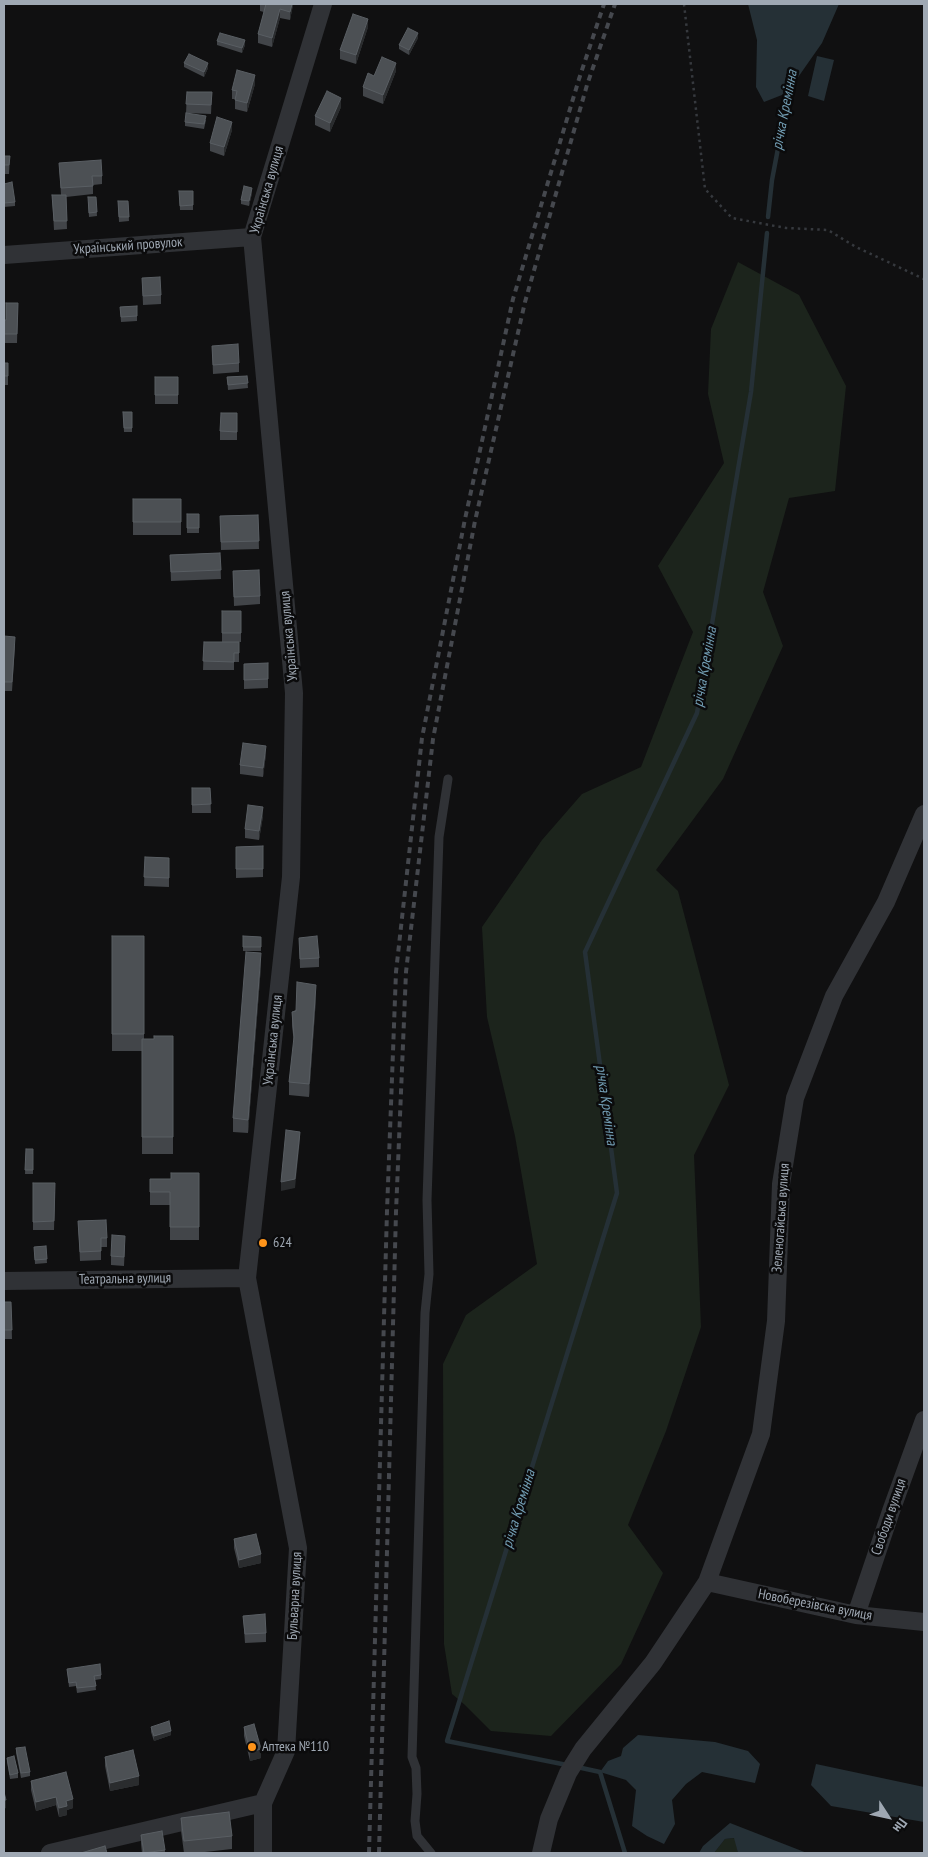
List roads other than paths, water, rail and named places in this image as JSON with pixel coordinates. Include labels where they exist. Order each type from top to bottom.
[{"type":"street","name":"Українська вулиця","points":[[247,1278],[291,877],[294,693],[252,237],[323,4]]},
{"type":"street","name":"Український провулок","points":[[4,255],[252,237]]},
{"type":"street","name":"Зеленогайська вулиця","points":[[540,1853],[549,1819],[572,1767],[583,1749],[653,1663],[707,1582],[761,1434],[776,1321],[781,1184],[794,1098],[834,996],[886,902],[924,814]]},
{"type":"street","name":"Театральна вулиця","points":[[4,1281],[247,1278]]},
{"type":"street","name":"Бульварна вулиця","points":[[247,1278],[298,1548],[286,1751],[263,1803],[263,1853]]},
{"type":"street","name":"Свободи вулиця","points":[[856,1615],[924,1420]]},
{"type":"street","name":"Новоберезівска вулиця","points":[[707,1582],[856,1615],[924,1622]]},
{"type":"street","points":[[50,1853],[263,1803]]},
{"type":"lane","points":[[431,1853],[417,1836],[416,1768],[412,1756],[425,1313],[429,1274],[427,1200],[439,846],[448,779]]},
{"type":"waterway","name":"річка Кремінна","points":[[768,217],[772,180],[790,85]]},
{"type":"waterway","name":"річка Кремінна","points":[[567,1765],[447,1741],[617,1193],[585,952],[697,713],[751,392],[767,233]]},
{"type":"waterway","name":"річка Кремінна","points":[[577,1767],[600,1772],[625,1853]]},
{"type":"railway","points":[[369,1853],[387,1211],[396,972],[422,738],[465,519],[513,299],[579,79],[604,4]]},
{"type":"railway","points":[[379,1853],[396,1212],[406,972],[433,739],[475,521],[525,302],[587,85],[615,4]]},
{"type":"place","name":"624","points":[[263,1243]]},
{"type":"place","name":"Аптека №110","points":[[252,1747]]}]
